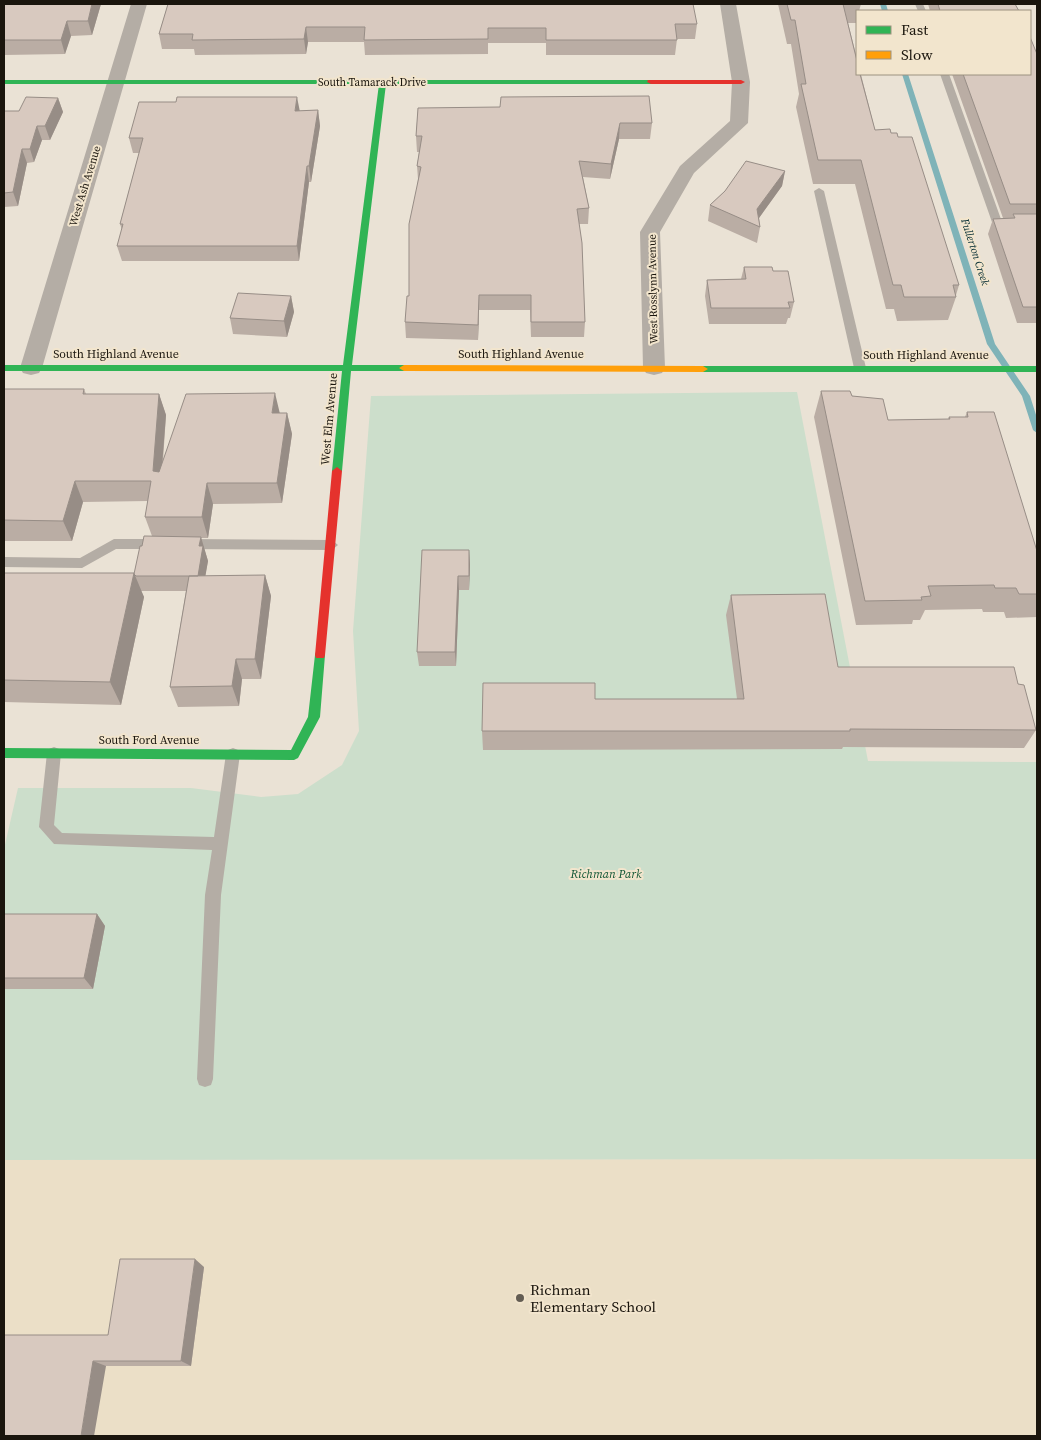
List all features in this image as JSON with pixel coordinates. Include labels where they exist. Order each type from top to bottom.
[{"type":"street","name":"West Ash Avenue","points":[[31,368],[140,4]]},
{"type":"street","name":"West Rosslynn Avenue","points":[[654,368],[650,232],[687,170],[739,123],[741,82],[728,4]]},
{"type":"street","name":"South Tamarack Drive","points":[[4,82],[117,80],[741,82]]},
{"type":"street","name":"West Elm Avenue","points":[[294,755],[314,717],[332,545],[347,368],[383,82]]},
{"type":"street","name":"South Highland Avenue","points":[[4,368],[1036,369]]},
{"type":"street","name":"South Ford Avenue","points":[[4,753],[294,755]]},
{"type":"lane","points":[[944,75],[998,225],[1037,225]]},
{"type":"lane","points":[[819,192],[860,368]]},
{"type":"lane","points":[[4,562],[82,563],[114,544],[332,545]]},
{"type":"lane","points":[[54,753],[46,827],[58,839],[220,844]]},
{"type":"lane","points":[[205,1079],[212,895],[233,754]]},
{"type":"shaded area","name":"Richman Elementary School","points":[[1037,1159],[1037,1436],[4,1436],[4,1160]]},
{"type":"green space","name":"Richman Park","points":[[797,392],[868,761],[1037,762],[1037,1159],[4,1160],[4,849],[18,788],[191,788],[261,797],[298,794],[342,765],[359,731],[353,631],[371,396]]},
{"type":"building","points":[[4,4],[92,4],[88,21],[67,21],[61,40],[4,40]]},
{"type":"building","points":[[168,4],[693,4],[697,24],[675,24],[677,40],[546,40],[546,28],[488,28],[488,39],[364,40],[365,27],[306,27],[304,39],[192,40],[193,34],[159,34]]},
{"type":"building","points":[[787,4],[843,4],[856,57],[856,75],[860,75],[875,130],[890,129],[891,133],[897,133],[898,137],[912,137],[959,285],[953,285],[956,297],[904,297],[901,285],[893,285],[861,160],[818,160],[801,84],[806,84],[795,20],[791,20]]},
{"type":"building","points":[[938,4],[1015,4],[1018,10],[940,10]]},
{"type":"building","points":[[1031,39],[1037,54],[1037,204],[1010,204],[963,75],[1031,75]]},
{"type":"building","points":[[649,96],[652,123],[620,123],[611,164],[579,161],[589,208],[577,209],[582,243],[585,322],[531,322],[531,295],[479,295],[478,325],[405,322],[407,296],[409,296],[409,224],[421,167],[417,166],[422,136],[416,136],[418,108],[500,107],[501,97]]},
{"type":"building","points":[[26,97],[58,98],[45,126],[37,126],[30,149],[22,149],[13,192],[4,193],[4,111],[19,111]]},
{"type":"building","points":[[177,97],[297,97],[295,111],[318,110],[309,166],[307,166],[297,246],[117,246],[123,224],[120,224],[143,138],[129,138],[139,102],[176,102]]},
{"type":"building","points":[[746,161],[785,171],[757,209],[760,227],[710,205],[725,191]]},
{"type":"building","points":[[1013,214],[1037,214],[1037,307],[1023,307],[993,219],[1015,218]]},
{"type":"building","points":[[744,267],[772,267],[773,271],[788,271],[794,302],[788,302],[790,308],[711,308],[707,280],[746,279]]},
{"type":"building","points":[[238,293],[291,296],[284,321],[230,318]]},
{"type":"building","points":[[4,389],[84,389],[83,394],[159,394],[153,471],[159,472],[186,394],[275,393],[272,413],[287,413],[277,483],[207,483],[202,517],[145,517],[151,481],[75,481],[63,521],[4,520]]},
{"type":"building","points":[[821,391],[850,391],[852,396],[883,399],[888,420],[950,419],[949,417],[968,417],[967,412],[994,412],[1037,551],[1037,594],[1019,594],[1016,588],[995,588],[994,585],[928,586],[931,596],[921,597],[922,600],[865,601]]},
{"type":"building","points":[[144,536],[201,537],[199,546],[203,546],[198,576],[136,576],[134,574]]},
{"type":"building","points":[[422,550],[469,550],[469,576],[458,576],[455,652],[417,652]]},
{"type":"building","points":[[4,573],[134,573],[110,682],[4,680]]},
{"type":"building","points":[[265,575],[255,659],[236,659],[232,686],[170,687],[189,576]]},
{"type":"building","points":[[825,594],[838,667],[1014,667],[1018,684],[1024,685],[1036,730],[482,731],[483,683],[595,683],[595,699],[744,699],[731,595]]},
{"type":"building","points":[[4,914],[97,914],[84,978],[4,978]]},
{"type":"building","points":[[120,1259],[195,1259],[181,1361],[93,1361],[81,1436],[4,1436],[4,1335],[108,1335]]},
{"type":"waterway","name":"Fullerton Creek","points":[[883,4],[885,10]]},
{"type":"waterway","name":"Fullerton Creek","points":[[905,75],[991,344],[1026,396],[1037,430]]},
{"type":"traffic: fast","points":[[4,82],[651,82]]},
{"type":"traffic: fast","points":[[337,471],[347,368],[383,82]]},
{"type":"traffic: fast","points":[[4,368],[404,368]]},
{"type":"traffic: fast","points":[[703,369],[1037,369]]},
{"type":"traffic: fast","points":[[4,753],[294,755],[314,717],[320,655]]},
{"type":"traffic: slow","points":[[404,368],[703,369]]},
{"type":"traffic: jam","points":[[651,82],[741,82]]},
{"type":"traffic: jam","points":[[320,655],[337,471]]},
{"type":"place","name":"Richman Elementary School","points":[[520,1298]]}]
